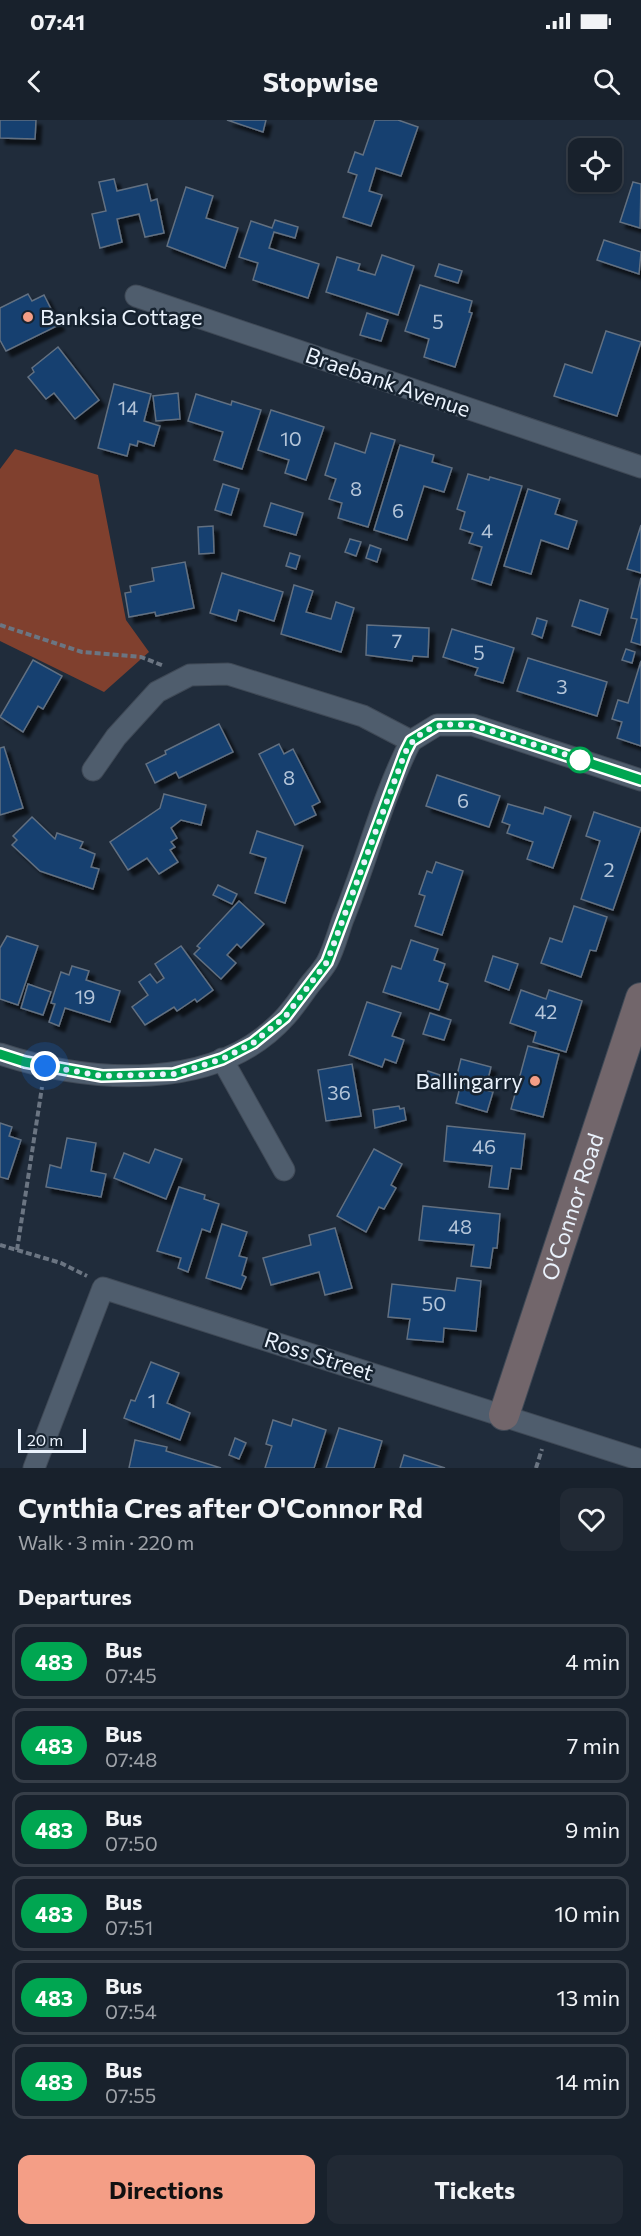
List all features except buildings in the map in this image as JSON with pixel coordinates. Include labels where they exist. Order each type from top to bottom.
[{"type":"street","name":"Braebank Avenue","points":[[135,296],[641,467]]},
{"type":"street","points":[[93,770],[116,736],[157,692],[190,675],[228,674],[363,716],[411,741]]},
{"type":"street","points":[[0,1054],[25,1062],[102,1076],[174,1074],[222,1059],[253,1043],[285,1017],[327,962],[395,775],[411,741],[437,725],[473,725],[641,780]]},
{"type":"street","name":"O'Connor Road","points":[[504,1416],[641,998]]},
{"type":"street","points":[[222,1059],[284,1170]]},
{"type":"street","points":[[34,1468],[103,1288]]},
{"type":"street","name":"Ross Street","points":[[103,1288],[641,1460]]},
{"type":"path","points":[[0,625],[82,652],[141,657],[167,667]]},
{"type":"path","points":[[17,1250],[42,1087]]},
{"type":"path","points":[[0,1245],[61,1263],[103,1288]]},
{"type":"path","points":[[536,1468],[543,1445]]},
{"type":"shaded area","points":[[15,449],[98,475],[126,620],[149,652],[104,692],[0,641],[0,469]]},
{"type":"bus line","name":"483","points":[[0,1054],[25,1062],[102,1076],[174,1074],[222,1059],[253,1043],[285,1017],[327,962],[405,753],[411,741],[437,725],[473,725],[641,780]]},
{"type":"place","name":"Banksia Cottage","points":[[28,317]]},
{"type":"place","name":"Ballingarry","points":[[535,1081]]},
{"type":"route","points":[[45,1066],[102,1076],[174,1074],[222,1059],[253,1043],[285,1017],[327,962],[395,775],[411,741],[437,725],[473,725],[580,760]]}]
